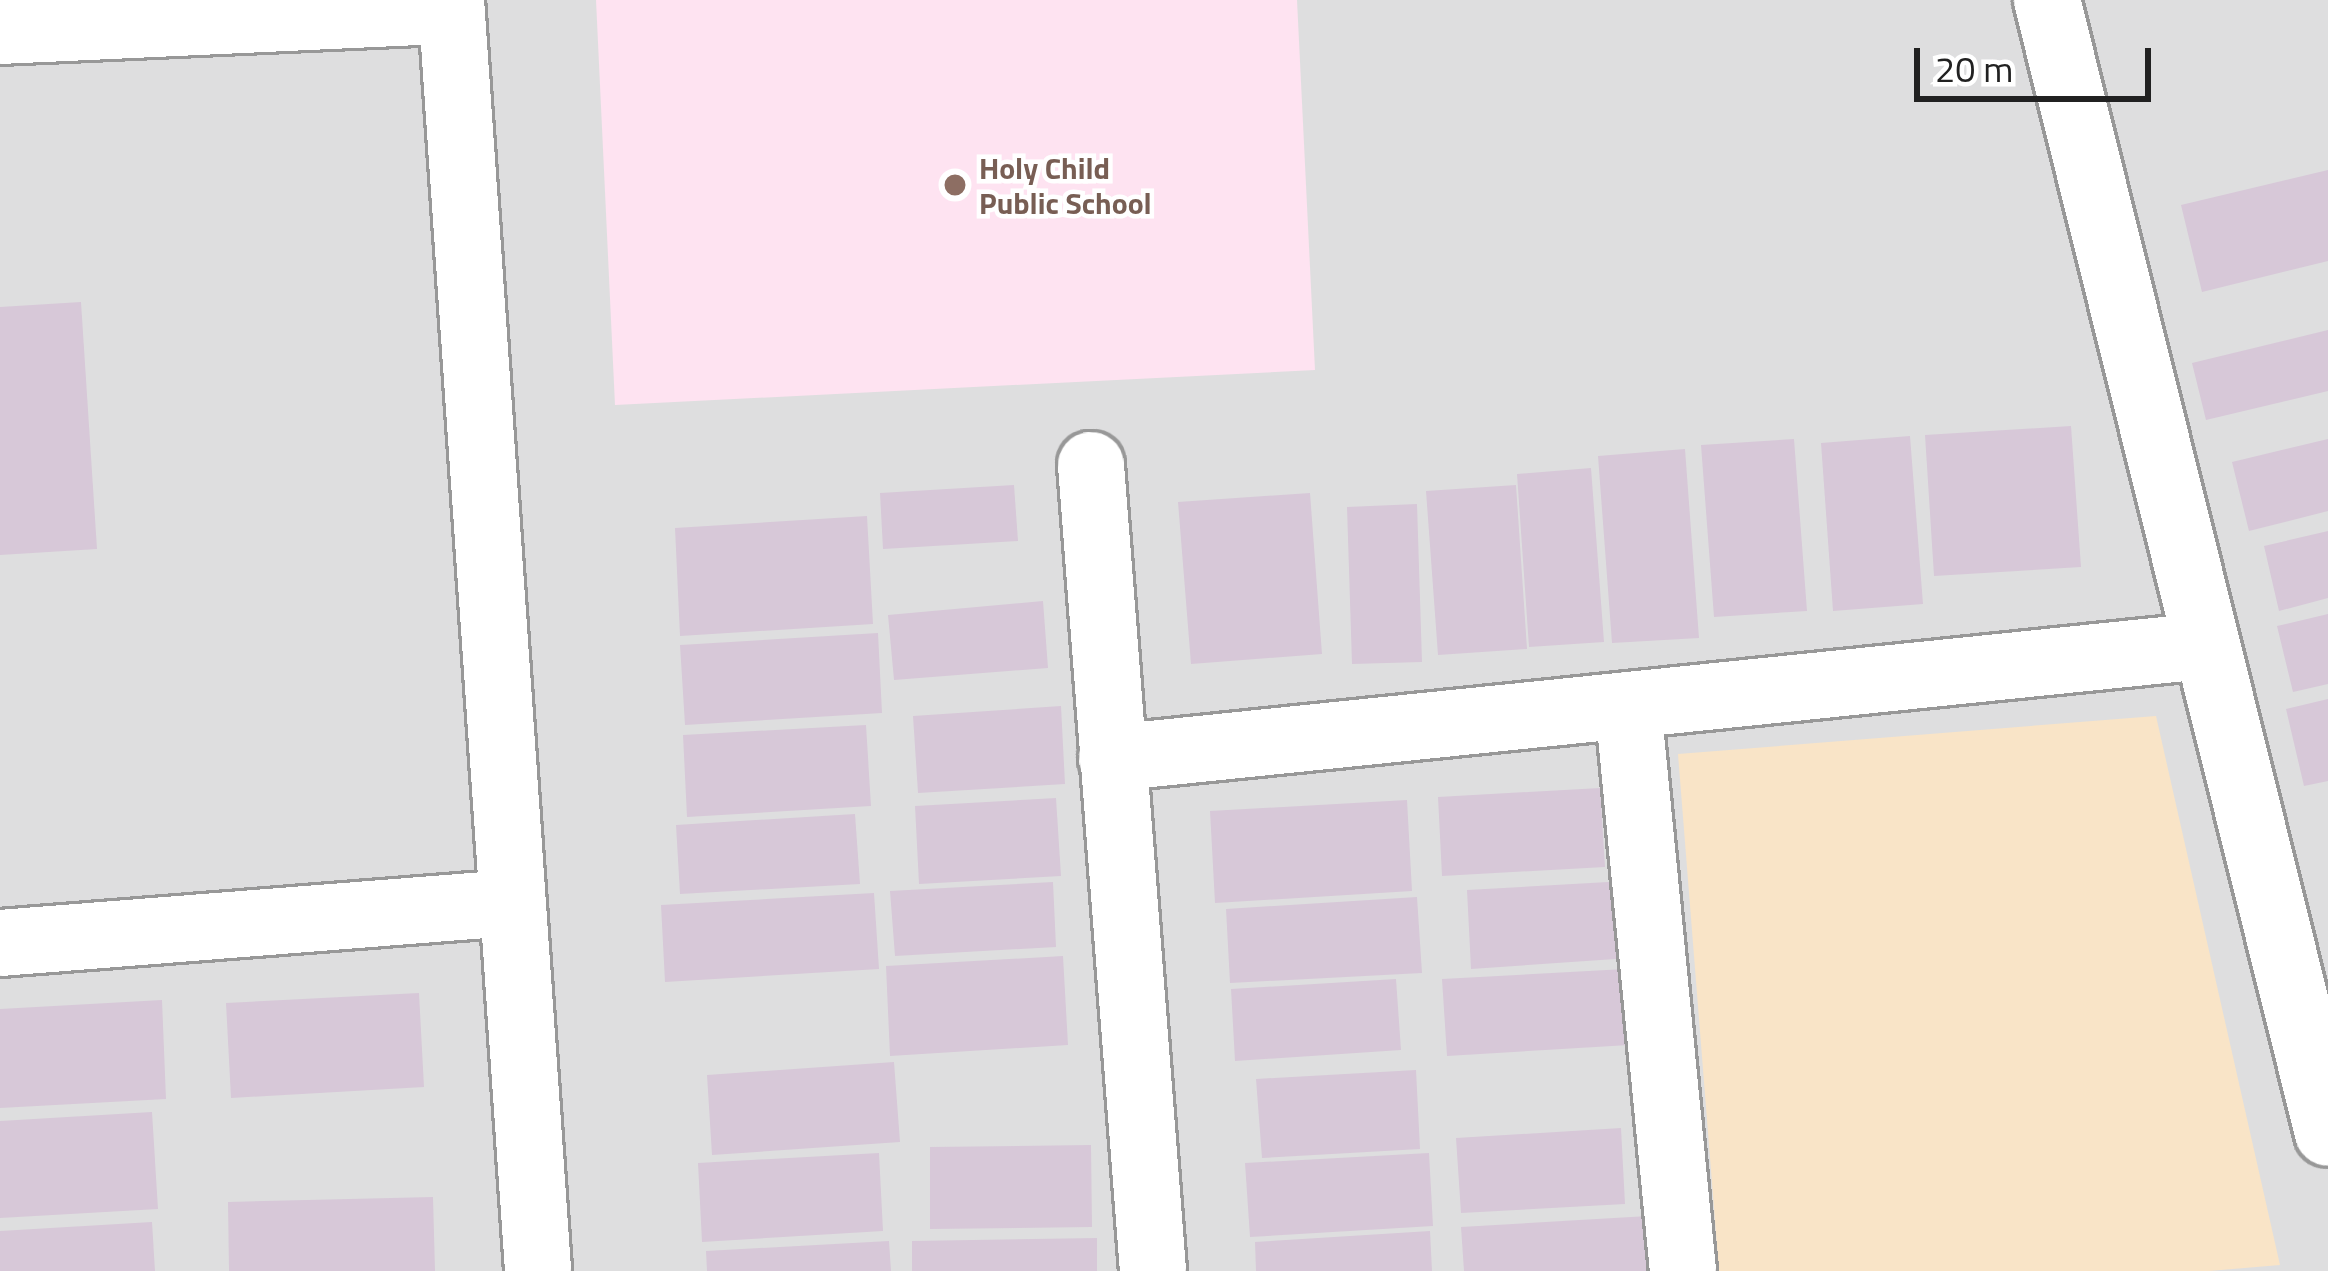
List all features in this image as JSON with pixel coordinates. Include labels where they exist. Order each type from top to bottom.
[{"type":"street","points":[[2047,0],[2328,1133]]},
{"type":"street","points":[[0,31],[450,5],[538,1271]]},
{"type":"street","points":[[1091,465],[1153,1271]]},
{"type":"street","points":[[1112,758],[2204,646]]},
{"type":"street","points":[[1628,705],[1683,1271]]},
{"type":"street","points":[[0,943],[511,903]]},
{"type":"shaded area","points":[[0,0],[2328,0],[2328,1271],[0,1271]]},
{"type":"shaded area","name":"Holy Child Public School","points":[[596,0],[1297,0],[1315,370],[615,405]]},
{"type":"shaded area","points":[[2156,716],[2280,1265],[2209,1271],[1719,1271],[1678,754]]},
{"type":"building","points":[[2328,170],[2328,261],[2202,292],[2181,205]]},
{"type":"building","points":[[81,302],[97,549],[0,555],[0,307]]},
{"type":"building","points":[[2328,330],[2328,391],[2206,420],[2192,363]]},
{"type":"building","points":[[2071,426],[2081,567],[1934,576],[1925,435]]},
{"type":"building","points":[[1910,436],[1923,604],[1833,611],[1821,443]]},
{"type":"building","points":[[1794,439],[1807,611],[1714,617],[1701,445]]},
{"type":"building","points":[[2328,439],[2328,511],[2249,531],[2232,462]]},
{"type":"building","points":[[1685,449],[1699,638],[1612,643],[1598,456]]},
{"type":"building","points":[[1591,468],[1604,642],[1529,647],[1517,474]]},
{"type":"building","points":[[1014,485],[1018,541],[883,549],[880,493]]},
{"type":"building","points":[[1516,485],[1527,649],[1438,655],[1426,491]]},
{"type":"building","points":[[1310,493],[1322,654],[1191,664],[1178,502]]},
{"type":"building","points":[[1417,504],[1422,662],[1352,664],[1347,507]]},
{"type":"building","points":[[867,516],[873,624],[680,636],[675,528]]},
{"type":"building","points":[[2328,531],[2328,598],[2279,611],[2264,546]]},
{"type":"building","points":[[1043,601],[1048,668],[894,680],[888,615]]},
{"type":"building","points":[[2328,614],[2328,684],[2293,692],[2277,626]]},
{"type":"building","points":[[878,633],[882,713],[685,725],[680,645]]},
{"type":"building","points":[[2328,699],[2328,781],[2304,786],[2286,709]]},
{"type":"building","points":[[1061,706],[1065,784],[918,793],[913,716]]},
{"type":"building","points":[[866,725],[871,806],[687,817],[683,735]]},
{"type":"building","points":[[1600,788],[1605,867],[1442,876],[1438,797]]},
{"type":"building","points":[[1056,798],[1061,876],[919,884],[915,806]]},
{"type":"building","points":[[1407,800],[1412,891],[1215,903],[1210,811]]},
{"type":"building","points":[[855,814],[860,884],[680,894],[676,825]]},
{"type":"building","points":[[1626,881],[1630,958],[1471,969],[1467,890]]},
{"type":"building","points":[[1053,882],[1056,947],[895,956],[890,891]]},
{"type":"building","points":[[874,893],[879,969],[665,982],[661,905]]},
{"type":"building","points":[[1417,897],[1422,973],[1230,983],[1226,909]]},
{"type":"building","points":[[1063,956],[1068,1045],[890,1056],[886,966]]},
{"type":"building","points":[[1625,969],[1629,1045],[1447,1056],[1442,979]]},
{"type":"building","points":[[1396,979],[1401,1050],[1235,1061],[1231,989]]},
{"type":"building","points":[[419,993],[424,1087],[231,1098],[226,1003]]},
{"type":"building","points":[[162,1000],[166,1099],[0,1108],[0,1009]]},
{"type":"building","points":[[894,1062],[900,1142],[712,1155],[707,1075]]},
{"type":"building","points":[[1416,1070],[1420,1149],[1262,1158],[1256,1079]]},
{"type":"building","points":[[152,1112],[158,1209],[0,1218],[0,1121]]},
{"type":"building","points":[[1621,1128],[1625,1204],[1461,1213],[1456,1138]]},
{"type":"building","points":[[1091,1145],[1092,1227],[930,1229],[930,1147]]},
{"type":"building","points":[[879,1153],[883,1231],[702,1242],[698,1163]]},
{"type":"building","points":[[1429,1153],[1433,1226],[1250,1237],[1245,1163]]},
{"type":"building","points":[[433,1197],[435,1271],[229,1271],[228,1202]]},
{"type":"building","points":[[1648,1216],[1652,1271],[1464,1271],[1461,1227]]},
{"type":"building","points":[[152,1222],[155,1271],[0,1271],[0,1231]]},
{"type":"building","points":[[1430,1231],[1432,1271],[1256,1271],[1255,1242]]},
{"type":"building","points":[[1097,1238],[1097,1271],[912,1271],[912,1241]]},
{"type":"building","points":[[889,1241],[891,1271],[707,1271],[706,1251]]},
{"type":"place","name":"Holy Child Public School","points":[[955,185]]}]
